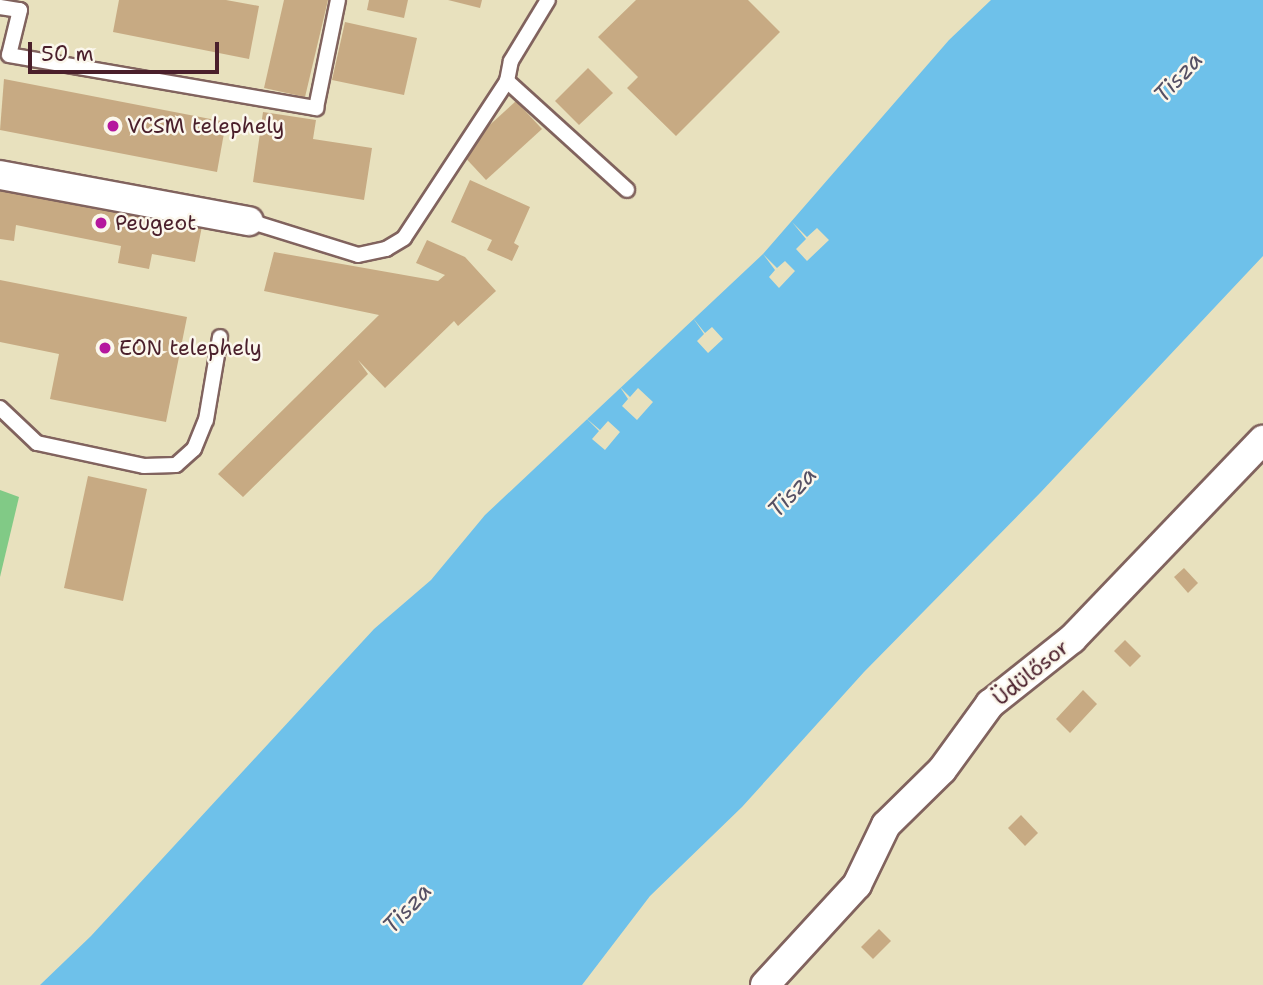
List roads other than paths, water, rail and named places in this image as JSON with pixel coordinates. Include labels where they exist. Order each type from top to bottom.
[{"type":"street","points":[[0,175],[249,221]]},
{"type":"street","name":"Üdülősor","points":[[765,985],[858,885],[886,825],[942,770],[990,704],[1072,639],[1263,440]]},
{"type":"lane","points":[[0,7],[20,10],[9,55],[316,108],[338,0]]},
{"type":"lane","points":[[249,221],[358,255],[386,249],[404,237],[507,81],[511,61],[548,0]]},
{"type":"lane","points":[[507,81],[627,190]]},
{"type":"lane","points":[[0,408],[37,443],[144,466],[176,465],[194,449],[206,420],[220,337]]},
{"type":"water","name":"Tisza","points":[[991,0],[1263,0],[1263,256],[1040,493],[864,672],[742,807],[650,896],[582,985],[40,985],[91,936],[374,629],[431,580],[485,515],[763,254],[949,40]]},
{"type":"place","name":"VCSM telephely","points":[[113,126]]},
{"type":"place","name":"Peugeot","points":[[101,223]]},
{"type":"place","name":"EON telephely","points":[[105,348]]}]
